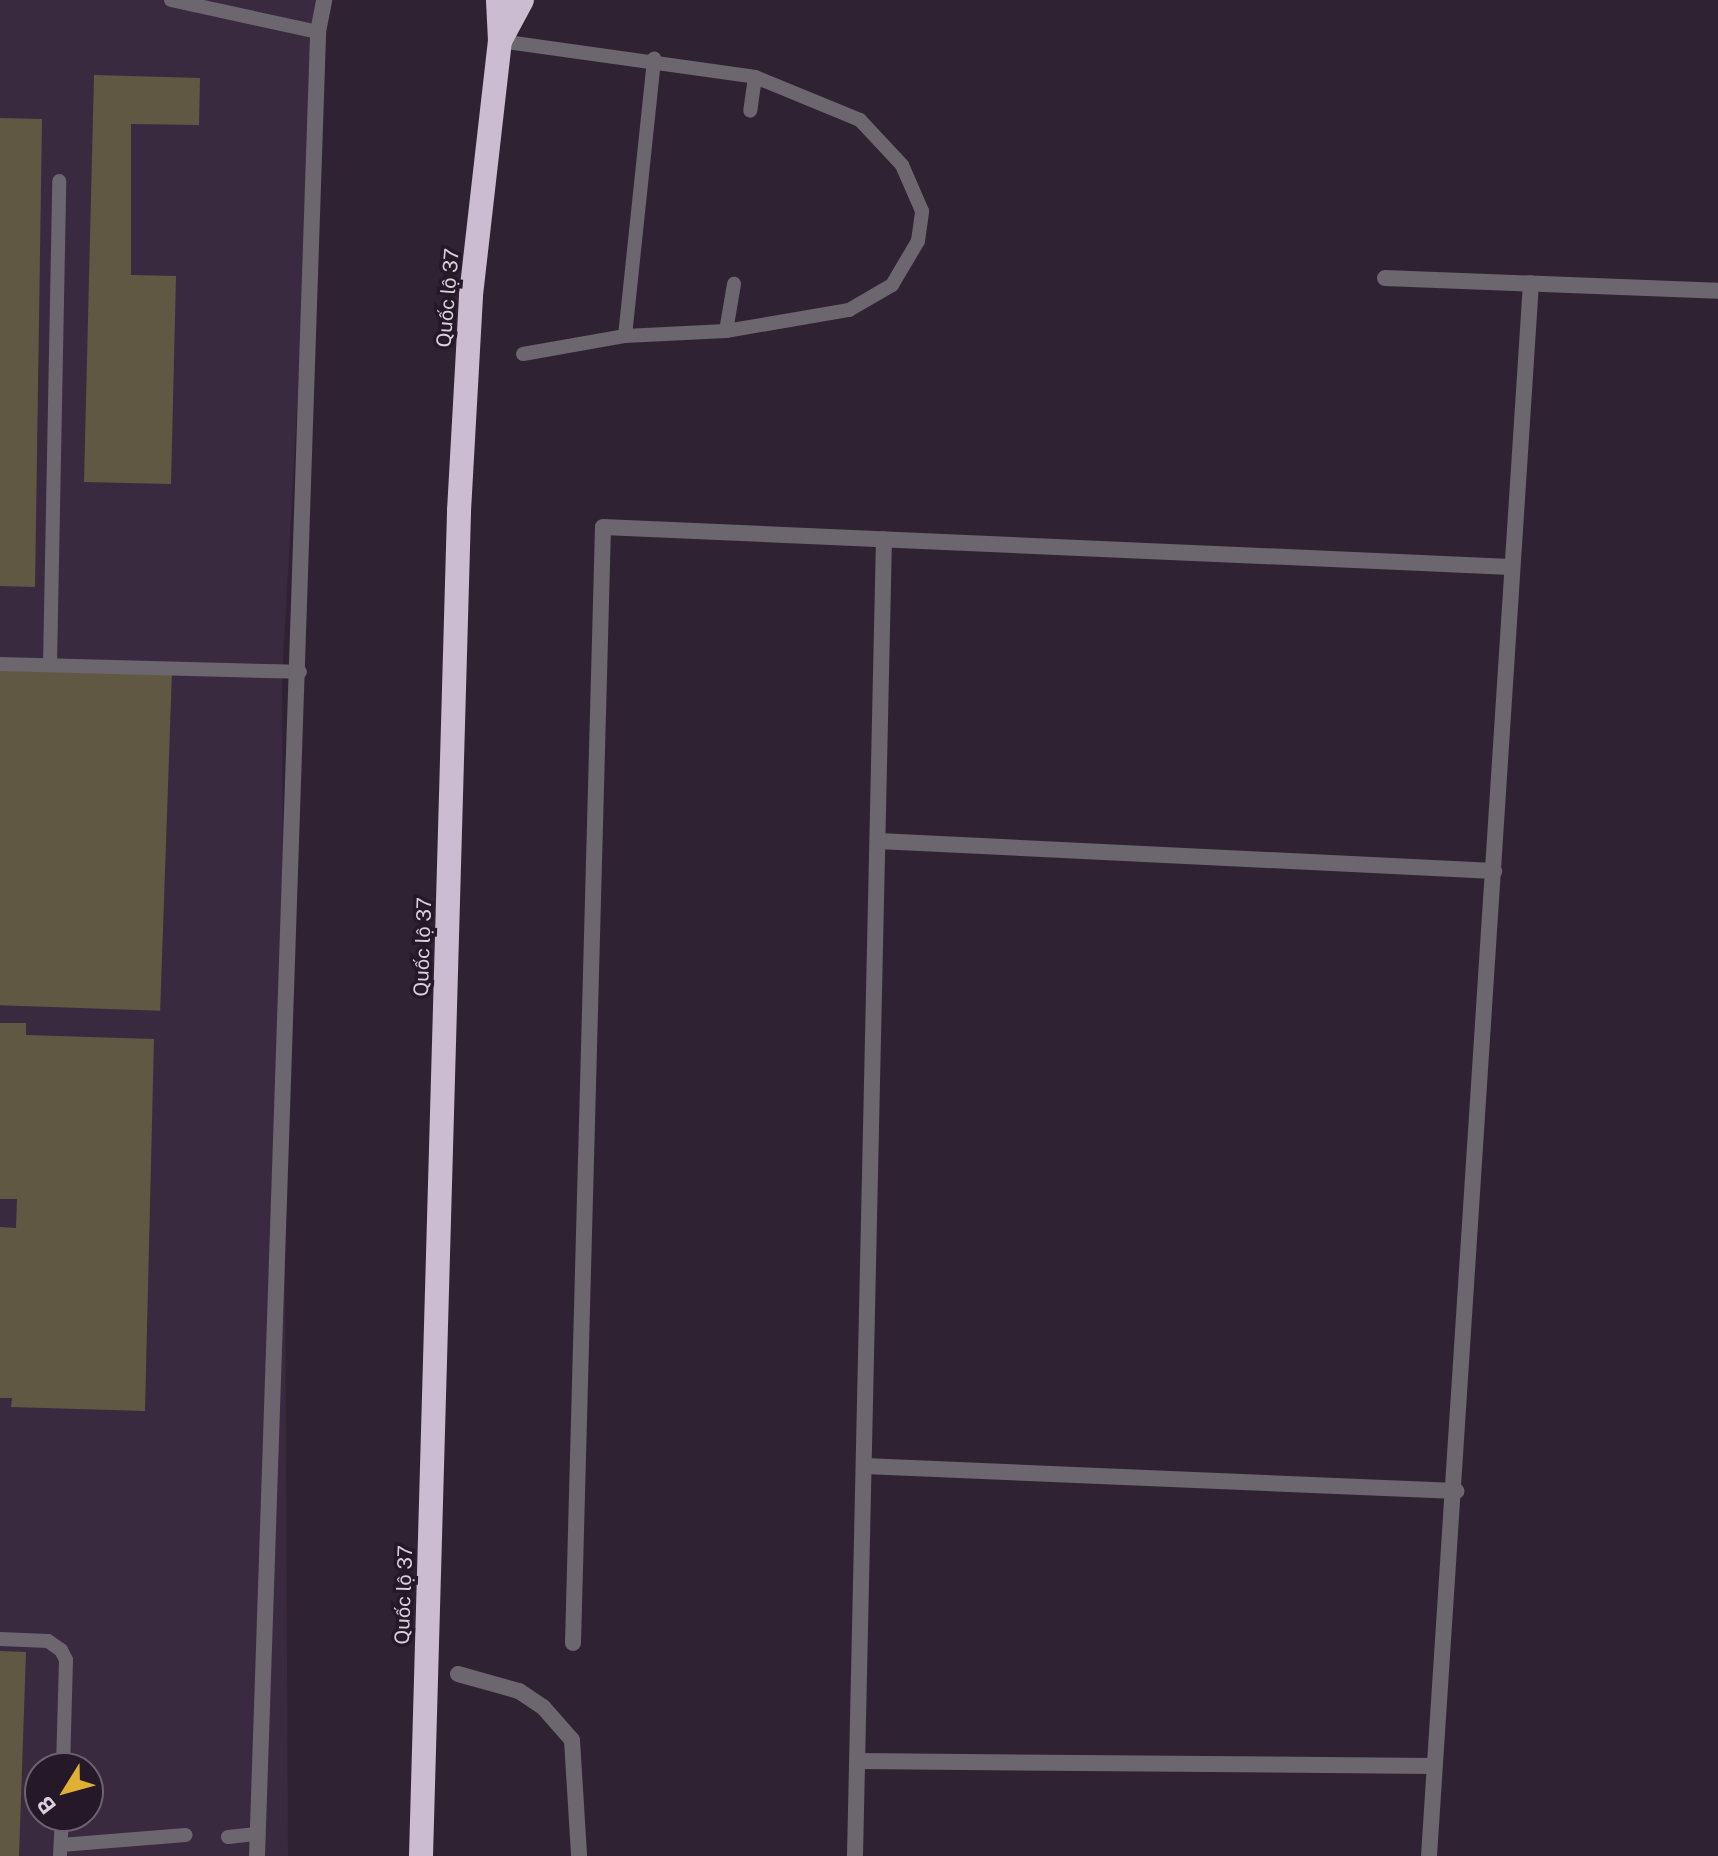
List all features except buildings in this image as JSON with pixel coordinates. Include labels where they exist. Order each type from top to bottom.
[{"type":"highway","name":"Quốc lộ 37","points":[[421,1856],[459,511],[471,295],[500,41],[498,0]]},
{"type":"highway","name":"Quốc lộ 37","points":[[500,41],[522,0]]},
{"type":"street","points":[[257,1856],[300,672],[318,32],[324,0]]},
{"type":"street","points":[[1385,278],[1718,291]]},
{"type":"street","points":[[1429,1856],[1456,1491],[1531,283]]},
{"type":"street","points":[[573,1643],[603,527],[1511,567]]},
{"type":"street","points":[[855,1856],[884,539]]},
{"type":"street","points":[[878,841],[1494,871]]},
{"type":"street","points":[[864,1466],[1456,1491]]},
{"type":"street","points":[[458,1674],[519,1691],[543,1707],[572,1740],[579,1856]]},
{"type":"street","points":[[858,1761],[1434,1766]]},
{"type":"lane","points":[[171,0],[235,6],[318,32]]},
{"type":"lane","points":[[500,41],[654,59],[755,77],[860,120],[902,165],[922,211],[918,241],[892,285],[849,310],[726,331],[625,336],[523,354]]},
{"type":"lane","points":[[625,336],[654,59]]},
{"type":"lane","points":[[750,111],[755,77]]},
{"type":"lane","points":[[50,665],[59,181]]},
{"type":"lane","points":[[726,331],[734,284]]},
{"type":"lane","points":[[0,664],[300,672]]},
{"type":"lane","points":[[0,1639],[48,1641],[61,1650],[66,1660],[63,1752]]},
{"type":"lane","points":[[228,1837],[257,1834]]},
{"type":"lane","points":[[61,1850],[186,1835]]},
{"type":"shaded area","points":[[0,0],[320,0],[282,678],[288,1856],[0,1856]]}]
